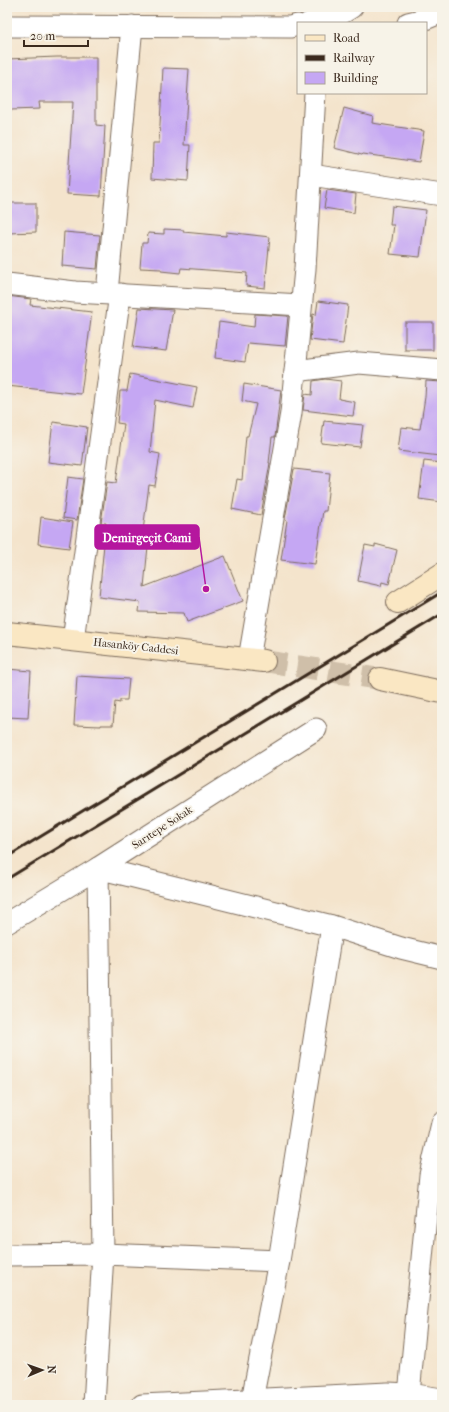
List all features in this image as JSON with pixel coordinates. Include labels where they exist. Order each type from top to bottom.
[{"type":"street","points":[[315,22],[336,18],[352,7]]},
{"type":"street","points":[[412,22],[425,19],[442,12]]},
{"type":"street","points":[[7,26],[290,27],[297,26]]},
{"type":"street","points":[[73,640],[113,294],[132,26]]},
{"type":"street","points":[[257,660],[291,413],[311,175],[315,94]]},
{"type":"street","points":[[311,175],[442,194]]},
{"type":"street","points":[[7,284],[75,292],[301,305]]},
{"type":"street","points":[[295,371],[359,363],[442,370]]},
{"type":"street","points":[[398,602],[442,574]]},
{"type":"street","name":"Hasanköy Caddesi","points":[[7,633],[257,660]]},
{"type":"street","points":[[380,679],[442,692]]},
{"type":"street","name":"Sarıtepe Sokak","points":[[7,923],[98,868],[316,729]]},
{"type":"street","points":[[94,1405],[103,1254],[98,868],[332,926],[401,948],[442,958]]},
{"type":"street","points":[[252,1400],[279,1261],[332,926]]},
{"type":"street","points":[[409,1400],[442,1123]]},
{"type":"street","points":[[7,1255],[103,1254],[279,1261]]},
{"type":"street","points":[[142,1405],[388,1393],[409,1400],[442,1399]]},
{"type":"building","points":[[96,57],[96,125],[105,126],[101,196],[67,194],[73,102],[39,102],[40,109],[10,110],[7,59]]},
{"type":"building","points":[[163,68],[189,69],[184,145],[190,145],[188,181],[152,178],[153,143],[159,143]]},
{"type":"building","points":[[344,108],[373,116],[372,123],[424,131],[419,162],[362,155],[334,148]]},
{"type":"building","points":[[327,190],[356,194],[354,213],[324,208]]},
{"type":"building","points":[[8,203],[36,203],[36,232],[8,233]]},
{"type":"building","points":[[392,206],[426,210],[420,257],[390,254],[394,225],[390,225]]},
{"type":"building","points":[[164,229],[184,230],[183,232],[226,236],[226,232],[270,237],[265,288],[246,286],[247,273],[181,268],[180,273],[161,271],[161,269],[140,268],[142,243],[147,243],[148,233],[164,234]]},
{"type":"building","points":[[64,232],[100,235],[97,269],[62,266]]},
{"type":"building","points":[[7,296],[31,299],[30,305],[92,312],[81,394],[7,386]]},
{"type":"building","points":[[318,301],[348,305],[343,344],[310,340],[313,314],[316,315]]},
{"type":"building","points":[[139,308],[173,310],[166,351],[133,347]]},
{"type":"building","points":[[255,314],[288,316],[285,346],[248,343],[245,362],[215,358],[219,322],[254,327]]},
{"type":"building","points":[[405,322],[433,322],[433,350],[405,350]]},
{"type":"building","points":[[130,374],[197,387],[193,408],[155,400],[150,452],[160,454],[155,486],[149,485],[141,546],[148,546],[144,587],[225,556],[243,601],[187,622],[184,613],[139,612],[140,602],[99,597],[106,523],[101,523],[107,482],[116,483],[124,424],[117,423],[120,391],[127,391]]},
{"type":"building","points":[[325,379],[341,381],[339,399],[355,402],[353,416],[303,410],[305,394],[312,395],[313,381]]},
{"type":"building","points":[[426,381],[442,382],[442,438],[440,456],[398,451],[401,427],[420,429]]},
{"type":"building","points":[[244,384],[281,390],[275,437],[272,437],[270,463],[261,515],[232,509],[237,479],[242,480],[246,436],[248,436],[256,404],[242,401]]},
{"type":"building","points":[[324,421],[363,425],[360,447],[321,443]]},
{"type":"building","points":[[53,422],[87,427],[82,466],[48,462]]},
{"type":"building","points":[[424,461],[442,463],[442,502],[419,499]]},
{"type":"building","points":[[294,469],[330,473],[326,511],[323,511],[315,564],[281,560],[287,520],[285,519]]},
{"type":"building","points":[[68,477],[83,479],[77,520],[63,518]]},
{"type":"building","points":[[41,517],[73,522],[69,548],[38,544]]},
{"type":"building","points":[[375,544],[397,550],[389,584],[382,582],[381,586],[358,581],[365,545],[375,547]]},
{"type":"building","points":[[7,669],[31,671],[28,718],[7,717]]},
{"type":"building","points":[[77,676],[129,679],[127,700],[120,700],[120,703],[115,702],[113,725],[74,725]]},
{"type":"tunnel","points":[[264,661],[380,679]]},
{"type":"railway","points":[[7,857],[442,592]]},
{"type":"railway","points":[[7,879],[442,614]]},
{"type":"place","name":"Demirgeçit Cami","points":[[206,589]]}]
